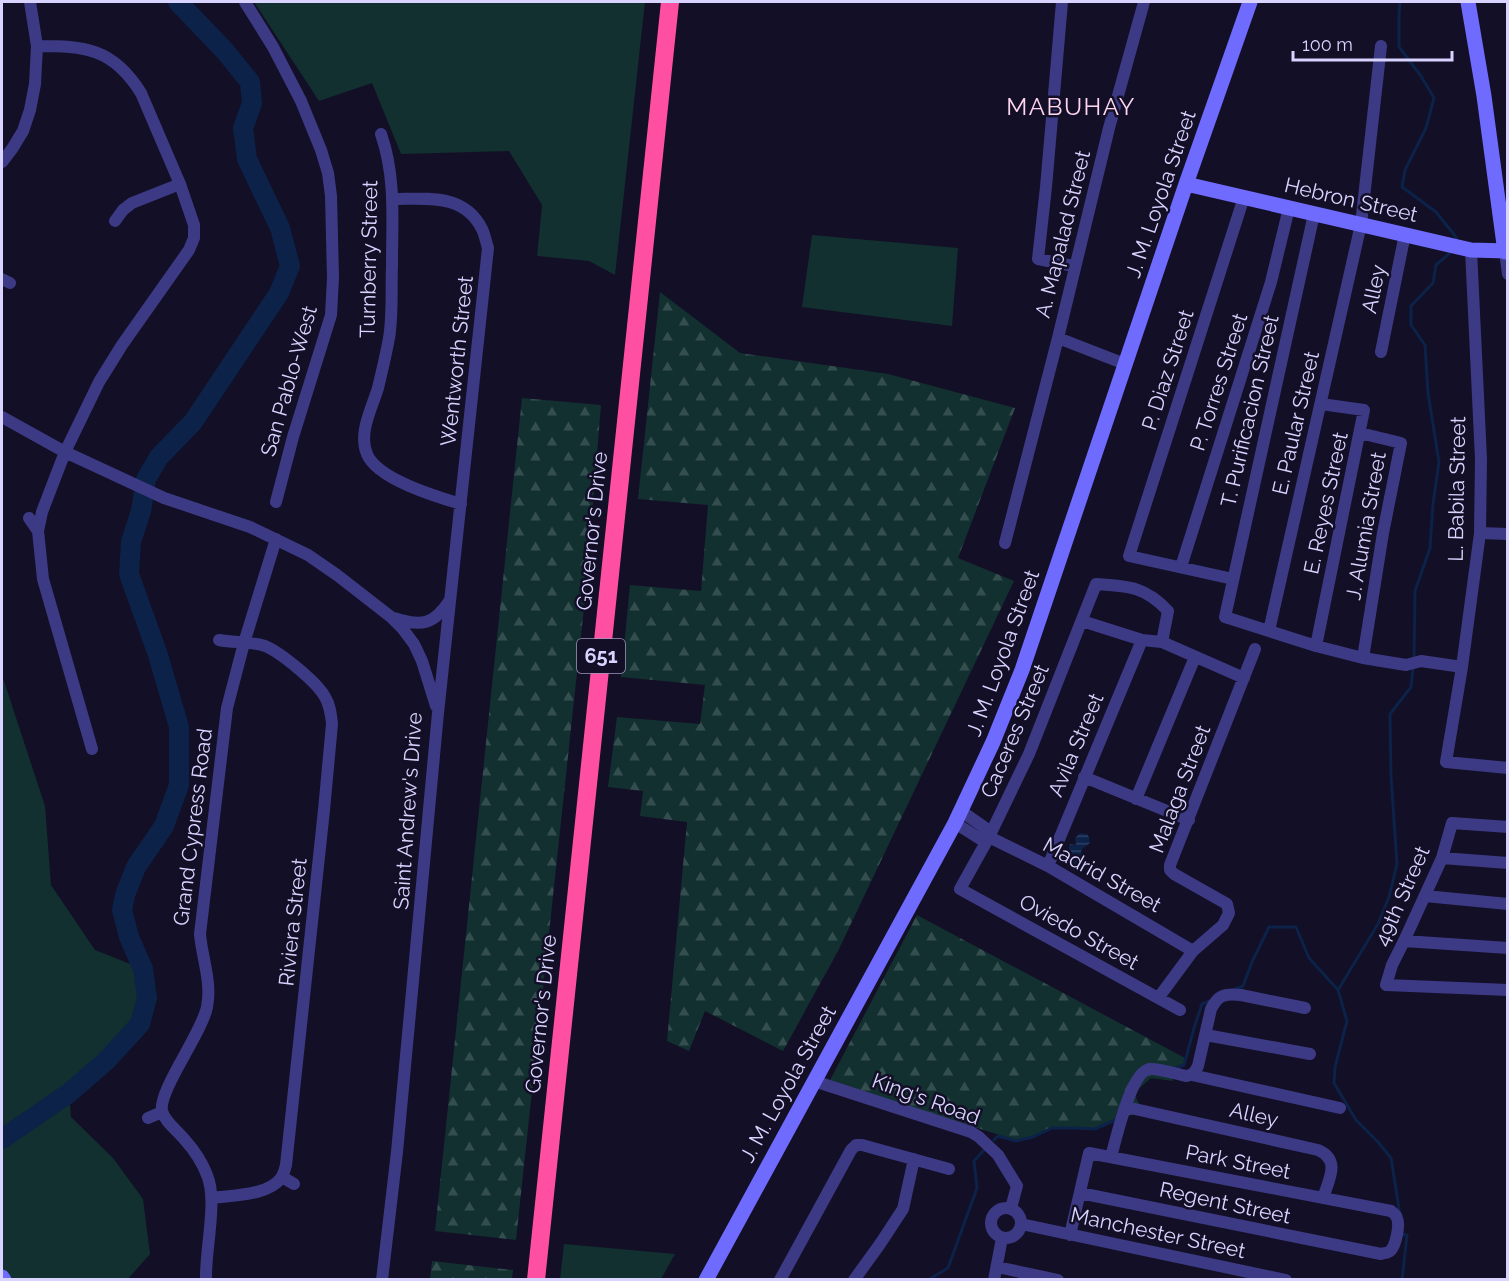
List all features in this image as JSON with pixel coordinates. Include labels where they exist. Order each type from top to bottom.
[{"type":"highway","name":"Governor's Drive","points":[[536,1280],[670,2]]},
{"type":"main road","name":"J. M. Loyola Street","points":[[706,1280],[958,817],[993,742],[1022,670],[1186,184],[1251,2]]},
{"type":"main road","points":[[1468,2],[1506,251]]},
{"type":"main road","name":"Hebron Street","points":[[1186,184],[1467,249],[1506,251]]},
{"type":"street","points":[[2,162],[24,131],[35,84],[37,46],[30,2]]},
{"type":"street","name":"San Pablo-West","points":[[245,2],[273,47],[301,101],[321,150],[328,173],[331,196],[333,278],[331,315],[293,436],[276,502]]},
{"type":"street","points":[[1062,2],[1038,259],[1074,266]]},
{"type":"street","name":"A. Mapalad Street","points":[[1005,543],[1109,128],[1144,2]]},
{"type":"street","points":[[37,46],[70,46],[89,50],[120,66],[133,79],[180,184],[194,225],[194,238],[189,250],[122,345],[99,382],[65,452],[42,512],[38,531],[43,579],[92,749]]},
{"type":"street","name":"E. Paular Street","points":[[1269,631],[1362,224],[1381,46]]},
{"type":"street","name":"Turnberry Street","points":[[381,134],[388,153],[393,199],[389,335],[378,387],[366,427],[362,455],[372,464],[404,483],[427,494],[462,504]]},
{"type":"street","points":[[115,221],[132,203],[180,184]]},
{"type":"street","name":"P. Diaz Street","points":[[1180,567],[1129,556],[1244,197]]},
{"type":"street","name":"Wentworth Street","points":[[393,199],[438,199],[464,208],[482,229],[488,248],[438,713]]},
{"type":"street","name":"P. Torres Street","points":[[1180,567],[1271,282],[1289,208]]},
{"type":"street","name":"T. Purificacion Street","points":[[1269,631],[1225,617],[1314,214]]},
{"type":"street","name":"Alley","points":[[1381,352],[1405,234]]},
{"type":"street","name":"L. Babila Street","points":[[1467,249],[1480,459],[1480,533],[1462,667],[1446,762],[1508,768]]},
{"type":"street","points":[[1506,251],[1508,274]]},
{"type":"street","name":"A. Mapalad Street","points":[[1058,338],[1125,364]]},
{"type":"street","name":"E. Reyes Street","points":[[1316,646],[1364,410],[1321,404]]},
{"type":"street","name":"Saint Andrew's Drive","points":[[2,417],[65,452],[164,498],[250,526],[308,555],[392,617],[414,644],[422,661],[438,713],[397,1152],[382,1280]]},
{"type":"street","name":"J. Alumia Street","points":[[1360,433],[1401,443],[1383,533],[1363,658]]},
{"type":"street","points":[[29,518],[38,531]]},
{"type":"street","points":[[1480,533],[1508,534]]},
{"type":"street","name":"Grand Cypress Road","points":[[162,1112],[167,1089],[201,1024],[207,1006],[208,986],[200,934],[227,708],[276,539]]},
{"type":"street","points":[[1180,567],[1233,579]]},
{"type":"street","name":"Caceres Street","points":[[960,889],[1029,754],[1095,584],[1128,586],[1156,598],[1168,611],[1162,642]]},
{"type":"street","points":[[392,617],[409,623],[421,623],[442,612],[451,599]]},
{"type":"street","points":[[1082,621],[1142,640],[1162,642],[1244,678]]},
{"type":"street","points":[[1269,631],[1363,658],[1406,665],[1421,661],[1462,667]]},
{"type":"street","name":"Riviera Street","points":[[219,640],[254,643],[267,647],[282,656],[315,684],[325,696],[332,723],[289,1140],[282,1177]]},
{"type":"street","name":"Avila Street","points":[[1048,866],[1142,640]]},
{"type":"street","name":"Malaga Street","points":[[1159,997],[1193,951],[1223,925],[1229,913],[1227,904],[1174,874],[1170,870],[1170,865],[1256,649]]},
{"type":"street","points":[[1136,799],[1195,657]]},
{"type":"street","points":[[1084,777],[1189,820]]},
{"type":"street","name":"Madrid Street","points":[[958,817],[988,837],[1048,866],[1193,951]]},
{"type":"street","name":"49th Street","points":[[1508,827],[1452,823],[1442,858],[1392,964],[1386,985],[1508,990]]},
{"type":"street","points":[[1442,858],[1508,863]]},
{"type":"street","name":"Oviedo Street","points":[[960,889],[1180,1010]]},
{"type":"street","points":[[1425,896],[1508,904]]},
{"type":"street","points":[[1404,941],[1508,948]]},
{"type":"street","points":[[1192,1075],[1198,1066],[1211,1009],[1221,996],[1230,993],[1305,1008]]},
{"type":"street","points":[[1206,1035],[1310,1054]]},
{"type":"street","name":"Alley","points":[[1111,1157],[1130,1093],[1143,1072],[1150,1069],[1186,1076],[1192,1075],[1340,1108]]},
{"type":"street","name":"King's Road","points":[[814,1081],[971,1132],[979,1137],[998,1155],[1017,1186],[1011,1208]]},
{"type":"street","name":"Alley","points":[[1126,1107],[1318,1150],[1331,1160],[1332,1168],[1323,1198]]},
{"type":"street","points":[[148,1118],[162,1112],[198,1157],[208,1176],[212,1198],[206,1280]]},
{"type":"street","points":[[780,1280],[851,1150],[856,1145],[949,1169]]},
{"type":"street","name":"Park Street","points":[[1070,1234],[1089,1153],[1391,1211],[1396,1215],[1398,1221],[1395,1245],[1389,1252],[1381,1254],[1363,1251]]},
{"type":"street","points":[[854,1280],[903,1209],[914,1159]]},
{"type":"street","points":[[212,1198],[264,1190],[274,1185],[282,1177],[294,1184]]},
{"type":"street","name":"Regent Street","points":[[1080,1193],[1363,1251]]},
{"type":"street","points":[[1011,1208],[1018,1214],[1021,1224],[1013,1236],[1002,1238],[992,1228],[991,1219],[997,1210],[1011,1208]]},
{"type":"street","name":"Manchester Street","points":[[1021,1224],[1286,1280]]},
{"type":"street","points":[[994,1280],[1002,1238]]},
{"type":"street","points":[[997,1267],[1058,1280]]},
{"type":"green space","points":[[254,2],[645,2],[615,275],[589,261],[537,256],[542,205],[509,151],[401,154],[372,83],[319,101]]},
{"type":"green space","points":[[812,235],[958,248],[952,326],[802,307]]},
{"type":"green space","points":[[660,292],[740,353],[888,374],[1015,408],[958,558],[1014,581],[838,951],[783,1051],[705,1011],[689,1051],[667,1041],[687,822],[640,816],[643,791],[608,787],[617,717],[700,724],[705,685],[621,677],[630,585],[701,591],[708,505],[638,499]]},
{"type":"green space","points":[[522,398],[601,405],[586,589],[516,1240],[435,1231]]},
{"type":"green space","points":[[2,675],[45,806],[51,885],[95,950],[143,969],[147,998],[140,1024],[106,1061],[69,1093],[71,1117],[113,1158],[143,1199],[150,1254],[128,1279],[12,1279],[2,1269]]},
{"type":"green space","points":[[917,915],[1185,1058],[1183,1064],[1171,1070],[1173,1081],[1151,1078],[1134,1093],[1143,1113],[1119,1117],[1095,1128],[1052,1127],[1016,1140],[829,1082]]},
{"type":"green space","points":[[564,1244],[675,1254],[661,1279],[560,1279]]},
{"type":"green space","points":[[432,1261],[513,1270],[512,1279],[430,1279]]},
{"type":"water","points":[[1080,833],[1087,834],[1090,843],[1081,852],[1085,866],[1076,871],[1070,869],[1066,862],[1069,846],[1070,844],[1076,845],[1075,838]]},
{"type":"waterway","points":[[2,1139],[69,1093],[106,1061],[140,1024],[147,998],[143,969],[129,937],[122,910],[136,867],[164,826],[179,785],[179,727],[158,655],[129,574],[131,542],[141,511],[146,479],[159,457],[193,422],[279,293],[290,266],[280,228],[247,159],[243,128],[252,103],[250,82],[224,50],[178,2]]},
{"type":"waterway","points":[[1400,2],[1399,47],[1434,98],[1426,128],[1405,170],[1402,187],[1436,212],[1456,237],[1457,242]]},
{"type":"waterway","points":[[1414,659],[1415,591],[1430,548],[1439,462],[1428,393],[1425,345],[1411,325],[1411,306],[1433,283],[1436,265],[1451,252]]},
{"type":"waterway","points":[[1338,990],[1378,924],[1389,897],[1397,864],[1391,776],[1390,714],[1411,687],[1413,668]]},
{"type":"waterway","points":[[1235,989],[1243,986],[1269,927],[1296,927],[1309,958],[1338,990],[1347,1021],[1335,1067],[1334,1083],[1356,1120],[1391,1158],[1400,1215]]},
{"type":"waterway","points":[[1176,1068],[1184,1065],[1202,1004],[1210,1001]]},
{"type":"waterway","points":[[994,1140],[998,1136],[1016,1141],[1033,1137],[1052,1128],[1095,1129],[1118,1119]]},
{"type":"waterway","points":[[928,1280],[948,1268],[977,1188],[974,1161],[984,1150]]},
{"type":"waterway","points":[[1400,1234],[1407,1235],[1402,1280]]},
{"type":"district","name":"MABUHAY","points":[[1071,107]]}]
